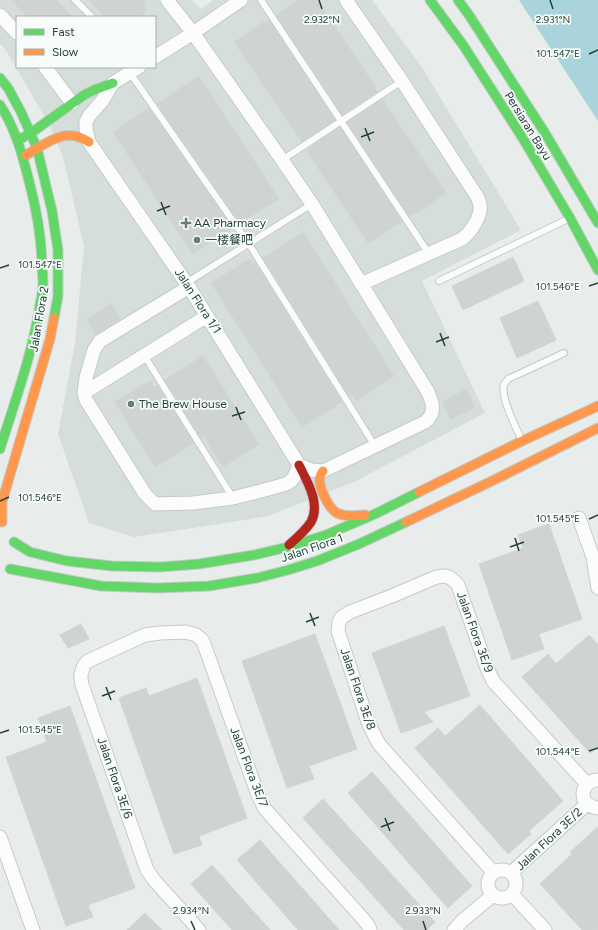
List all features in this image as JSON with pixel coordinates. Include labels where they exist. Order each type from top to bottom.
[{"type":"street","points":[[167,0],[193,33],[312,204],[428,392],[432,403],[433,409],[429,419],[425,422],[323,471],[311,470],[299,465]]},
{"type":"street","points":[[156,56],[241,0]]},
{"type":"street","points":[[346,0],[402,81],[478,198],[480,205],[480,212],[472,230],[462,239],[361,284]]},
{"type":"street","name":"Persiaran Bayu","points":[[430,0],[463,45],[522,137],[570,218],[598,270]]},
{"type":"street","name":"Persiaran Bayu","points":[[458,0],[546,133],[598,223]]},
{"type":"street","points":[[0,15],[16,32]]},
{"type":"street","points":[[46,68],[72,103]]},
{"type":"street","points":[[18,141],[84,95],[113,83],[134,70]]},
{"type":"street","name":"Jalan Flora 2","points":[[0,78],[8,88],[21,112],[37,148],[52,211],[58,250],[58,296],[50,339],[2,502],[4,525]]},
{"type":"street","points":[[89,142],[86,122],[89,116],[102,101],[113,83]]},
{"type":"street","name":"Jalan Flora 2","points":[[0,105],[18,141],[34,202],[42,251],[43,287],[37,324],[30,353],[0,449]]},
{"type":"street","points":[[23,157],[53,139],[70,135],[79,136],[89,142]]},
{"type":"street","name":"Jalan Flora 1/1","points":[[89,142],[188,285],[299,465]]},
{"type":"street","points":[[188,285],[100,341],[94,350],[86,378],[84,393],[86,400],[145,494],[154,504],[193,503],[233,498],[286,484],[294,477],[299,465]]},
{"type":"street","points":[[84,393],[207,316]]},
{"type":"street","name":"Jalan Flora 1","points":[[13,556],[30,552],[67,561],[112,566],[153,567],[199,564],[254,555],[288,547],[326,534],[375,514],[522,441],[598,406]]},
{"type":"street","name":"Jalan Flora 1","points":[[13,556],[101,586],[158,588],[209,586],[257,578],[316,561],[359,544],[598,428]]},
{"type":"street","points":[[288,547],[304,531],[311,521],[314,513],[314,503],[311,492],[299,465]]},
{"type":"street","points":[[323,471],[320,475],[320,481],[329,506],[333,511],[343,515],[357,516],[375,514]]},
{"type":"street","points":[[579,518],[593,557],[598,588]]},
{"type":"street","points":[[3,578],[13,556],[4,525]]},
{"type":"street","name":"Jalan Flora 3E/9","points":[[395,594],[440,576],[446,576],[454,581],[458,585],[493,681],[592,782]]},
{"type":"street","name":"Jalan Flora 3E/8","points":[[395,594],[350,612],[342,618],[338,626],[338,631],[369,725],[383,749],[493,872]]},
{"type":"street","name":"Jalan Flora 3E/7","points":[[136,638],[151,634],[186,632],[196,635],[202,640],[258,795],[265,809],[364,920],[370,930]]},
{"type":"street","name":"Jalan Flora 3E/6","points":[[136,638],[88,661],[84,665],[81,674],[82,685],[148,870],[154,880],[199,930]]},
{"type":"street","points":[[592,782],[583,792],[584,800],[592,806]]},
{"type":"street","name":"Jalan Flora 3E/2","points":[[512,873],[592,806]]},
{"type":"street","points":[[0,837],[33,930]]},
{"type":"street","points":[[502,870],[512,873],[516,881],[515,890],[512,894],[505,898],[496,897],[493,895],[490,891],[488,883],[490,875],[493,872],[502,870]]},
{"type":"street","points":[[512,894],[545,930]]},
{"type":"street","points":[[454,930],[462,921],[493,895]]},
{"type":"lane","points":[[75,0],[91,16]]},
{"type":"lane","points":[[261,0],[429,254]]},
{"type":"lane","points":[[134,70],[249,244],[375,446]]},
{"type":"lane","points":[[282,160],[402,81]]},
{"type":"lane","points":[[188,285],[312,204]]},
{"type":"lane","points":[[439,280],[570,218]]},
{"type":"lane","points":[[522,441],[505,401],[503,392],[504,383],[508,379],[564,353]]},
{"type":"lane","points":[[144,355],[233,498]]},
{"type":"shaded area","points":[[0,0],[192,0],[201,9],[213,0],[372,0],[421,66],[521,230],[422,281],[485,413],[354,482],[268,516],[134,537],[89,523],[58,434],[75,343],[84,246],[63,157],[50,126],[16,68],[156,68],[156,16],[16,16],[16,68],[5,49],[0,44]]},
{"type":"water","points":[[519,0],[598,0],[598,121]]},
{"type":"building","points":[[11,0],[57,0],[72,16],[27,16]]},
{"type":"building","points":[[89,0],[143,0],[146,11],[141,16],[104,16]]},
{"type":"building","points":[[299,0],[317,0],[375,86],[374,87],[377,92],[342,115],[276,15]]},
{"type":"building","points":[[269,20],[335,120],[302,142],[234,42],[265,21],[266,22]]},
{"type":"building","points":[[199,76],[279,199],[240,223],[157,104]]},
{"type":"building","points":[[382,99],[446,193],[415,214],[414,213],[409,216],[347,122]]},
{"type":"building","points":[[149,108],[233,228],[193,254],[113,132]]},
{"type":"building","points":[[340,127],[402,221],[368,243],[306,150]]},
{"type":"building","points":[[303,232],[394,376],[356,401],[353,395],[350,397],[263,258]]},
{"type":"building","points":[[513,257],[524,281],[463,310],[452,286]]},
{"type":"building","points":[[249,259],[253,264],[255,262],[342,402],[302,427],[211,283]]},
{"type":"building","points":[[538,301],[556,340],[517,358],[500,318]]},
{"type":"building","points":[[111,304],[121,318],[95,334],[87,319]]},
{"type":"building","points":[[203,356],[259,444],[223,467],[204,437],[201,438],[165,380]]},
{"type":"building","points":[[150,381],[154,387],[157,385],[194,443],[155,467],[115,402]]},
{"type":"building","points":[[466,389],[475,408],[451,419],[442,402]]},
{"type":"building","points":[[549,524],[582,619],[539,634],[544,649],[512,660],[479,564],[523,548],[518,535]]},
{"type":"building","points":[[81,624],[89,639],[68,648],[60,635]]},
{"type":"building","points":[[444,626],[470,696],[424,712],[433,722],[401,733],[372,653]]},
{"type":"building","points":[[315,634],[357,749],[309,766],[314,779],[287,788],[242,661]]},
{"type":"building","points":[[589,635],[598,645],[598,746],[590,753],[522,677],[548,654],[556,664]]},
{"type":"building","points":[[197,678],[247,818],[199,836],[202,845],[174,854],[119,698],[146,688],[149,696]]},
{"type":"building","points":[[480,705],[563,801],[529,831],[531,834],[508,854],[415,748],[438,728],[445,736]]},
{"type":"building","points":[[70,706],[135,888],[88,905],[93,917],[66,926],[6,757],[47,742],[38,718]]},
{"type":"building","points":[[372,772],[472,886],[448,908],[348,793]]},
{"type":"building","points":[[323,799],[435,922],[427,930],[404,930],[303,818]]},
{"type":"building","points":[[598,827],[598,930],[582,930],[540,884],[572,854],[570,852]]},
{"type":"building","points":[[260,840],[339,930],[298,930],[237,860]]},
{"type":"building","points":[[212,865],[270,930],[232,930],[191,884]]},
{"type":"building","points":[[145,913],[162,930],[127,930]]},
{"type":"traffic: fast","points":[[430,0],[463,45],[522,137],[570,218],[598,270]]},
{"type":"traffic: fast","points":[[458,0],[545,133],[598,223]]},
{"type":"traffic: fast","points":[[0,78],[8,88],[21,112],[37,148],[52,211],[58,250],[58,296],[54,318]]},
{"type":"traffic: fast","points":[[22,138],[84,95],[113,83]]},
{"type":"traffic: fast","points":[[0,105],[6,114],[18,144],[33,195],[40,237],[43,287],[32,346],[0,449]]},
{"type":"traffic: fast","points":[[14,542],[30,552],[67,561],[112,566],[160,567],[199,564],[254,555],[288,547],[326,535],[375,514],[419,492]]},
{"type":"traffic: fast","points":[[10,569],[101,586],[158,588],[209,586],[257,578],[317,561],[359,544],[406,522]]},
{"type":"traffic: slow","points":[[26,155],[49,141],[64,136],[80,137],[89,142]]},
{"type":"traffic: slow","points":[[2,522],[2,502],[50,339],[54,318]]},
{"type":"traffic: slow","points":[[419,492],[522,441],[598,406]]},
{"type":"traffic: slow","points":[[406,522],[598,428]]},
{"type":"traffic: slow","points":[[323,471],[320,476],[320,481],[322,491],[330,507],[337,513],[343,515],[365,515]]},
{"type":"traffic: jam","points":[[289,545],[306,528],[314,515],[314,500],[312,493],[299,465]]},
{"type":"place","name":"AA Pharmacy","points":[[186,223]]},
{"type":"place","name":"一楼餐吧","points":[[197,240]]},
{"type":"place","name":"The Brew House","points":[[131,404]]}]
